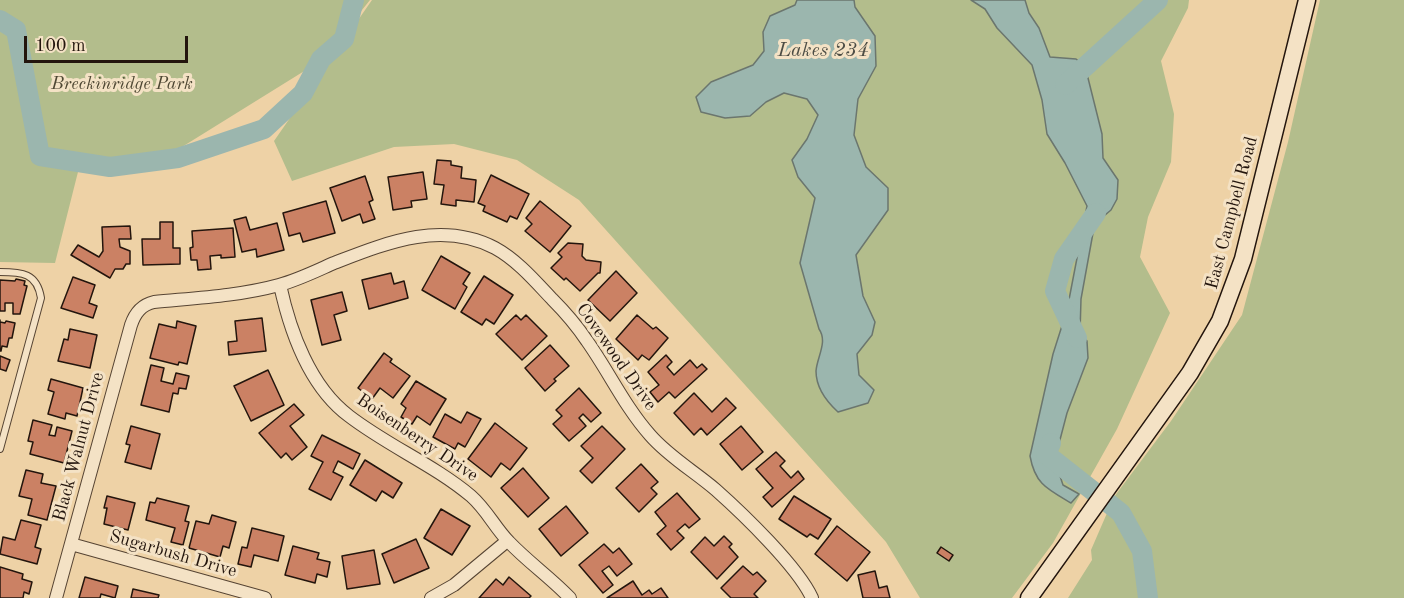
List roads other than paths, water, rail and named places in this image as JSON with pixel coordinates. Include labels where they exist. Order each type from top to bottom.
[{"type":"main road","name":"East Campbell Road","points":[[1029,597],[1190,373],[1220,321],[1243,259],[1307,0]]},
{"type":"street","name":"Covewood Drive","points":[[141,309],[146,304],[154,302],[242,293],[280,285],[371,249],[416,237],[453,235],[472,238],[496,249],[526,272],[554,301],[586,339],[637,420],[651,437],[715,490],[741,515],[803,582],[812,598]]},
{"type":"street","name":"Boisenberry Drive","points":[[280,285],[298,343],[329,398],[347,415],[426,464],[473,498],[486,511],[507,541],[570,598]]},
{"type":"street","name":"Black Walnut Drive","points":[[56,598],[132,325],[135,315],[141,309]]},
{"type":"street","points":[[431,598],[454,585],[507,541]]},
{"type":"street","name":"Sugarbush Drive","points":[[71,544],[265,598]]},
{"type":"lane","points":[[0,272],[28,275],[39,286],[41,298],[0,449]]},
{"type":"water","name":"Lakes 234","points":[[797,0],[854,0],[855,7],[875,36],[876,66],[858,99],[854,135],[866,167],[888,188],[888,210],[856,255],[863,296],[875,322],[872,335],[857,354],[859,375],[874,390],[868,403],[838,412],[826,399],[816,377],[822,339],[800,263],[815,198],[798,177],[792,160],[807,139],[818,115],[807,99],[784,93],[766,102],[750,116],[725,118],[701,112],[696,97],[711,82],[753,65],[764,51],[763,32],[770,16],[795,5]]},
{"type":"water","points":[[971,0],[1025,0],[1050,57],[1076,59],[1085,66],[1102,134],[1103,158],[1118,180],[1117,199],[1111,210],[1098,221],[1093,233],[1081,299],[1080,333],[1087,341],[1088,358],[1067,413],[1056,455],[1063,485],[1079,494],[1071,503],[1043,485],[1035,473],[1030,456],[1053,354],[1067,310],[1087,206],[1047,134],[1042,100],[1032,65],[997,28],[985,9]]},
{"type":"waterway","points":[[0,20],[16,30],[40,156],[110,167],[178,158],[264,129],[303,93],[321,59],[344,39],[354,0]]},
{"type":"waterway","points":[[1065,85],[1158,0]]},
{"type":"waterway","points":[[1077,338],[1055,291],[1064,259],[1096,213]]},
{"type":"waterway","points":[[1051,443],[1046,454],[1121,513],[1142,551],[1148,598]]},
{"type":"park label","name":"Breckinridge Park","points":[[122,84]]}]
